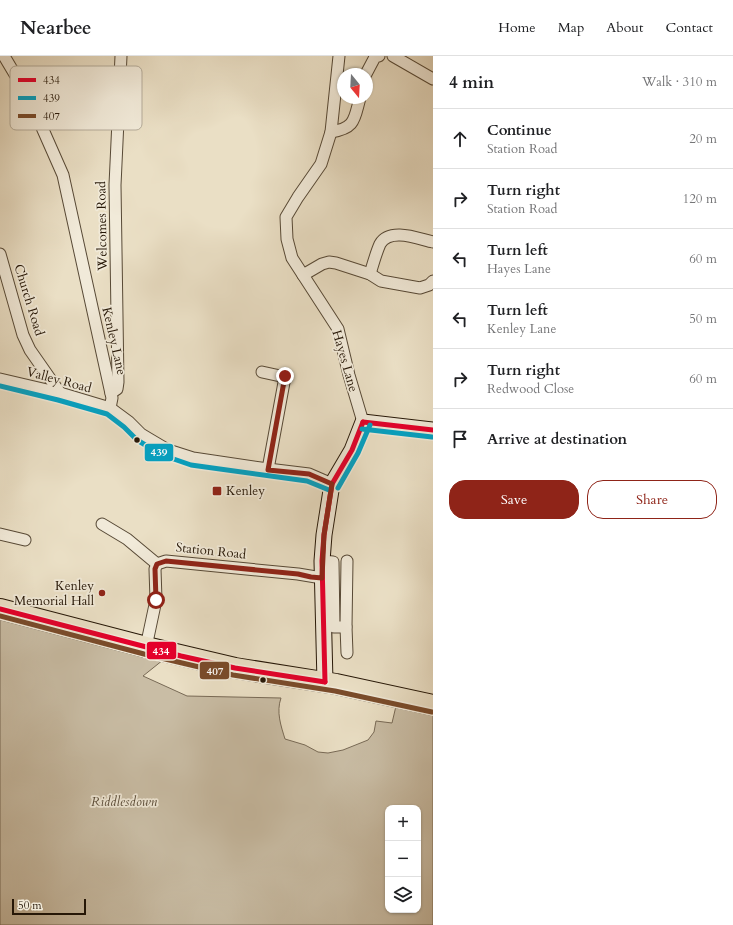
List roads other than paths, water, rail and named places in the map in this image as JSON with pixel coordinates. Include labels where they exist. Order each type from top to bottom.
[{"type":"highway","points":[[0,609],[146,647],[235,668],[325,682],[433,705]]},
{"type":"street","name":"Kenley Lane","points":[[4,56],[10,66]]},
{"type":"street","name":"Welcomes Road","points":[[121,56],[121,66]]},
{"type":"street","name":"Hayes Lane","points":[[340,56],[331,132],[321,164],[286,217],[286,239],[292,258],[338,329],[349,375],[363,422]]},
{"type":"street","points":[[369,68],[375,57],[379,56]]},
{"type":"street","points":[[394,56],[433,79]]},
{"type":"street","points":[[331,132],[344,130],[354,120],[358,104]]},
{"type":"street","name":"Kenley Lane","points":[[43,130],[63,175],[111,393],[112,402],[110,408]]},
{"type":"street","name":"Welcomes Road","points":[[111,393],[117,389],[118,382],[115,185],[118,130]]},
{"type":"street","points":[[370,274],[381,242],[388,237],[398,234],[433,242]]},
{"type":"street","name":"Church Road","points":[[0,254],[23,335],[30,350],[60,393]]},
{"type":"street","points":[[303,275],[322,264],[329,262],[370,274],[381,281],[420,288],[429,285],[433,281]]},
{"type":"street","points":[[262,372],[285,376],[268,470]]},
{"type":"street","name":"Valley Road","points":[[0,379],[60,393],[110,408]]},
{"type":"street","points":[[110,408],[129,422],[141,434],[168,450],[193,458],[268,470],[309,474],[332,484]]},
{"type":"street","points":[[325,682],[322,561],[324,535],[332,484],[352,450],[363,422],[433,430]]},
{"type":"street","points":[[102,524],[127,539],[157,564],[155,569],[156,600],[146,647]]},
{"type":"street","points":[[0,534],[25,540]]},
{"type":"street","name":"Station Road","points":[[157,564],[166,561],[298,574],[322,578]]},
{"type":"street","points":[[322,561],[333,562],[334,627],[346,627]]},
{"type":"street","points":[[347,561],[347,653]]},
{"type":"place","name":"Kenley","points":[[217,491]]},
{"type":"place","name":"Kenley Memorial Hall","points":[[102,593]]},
{"type":"park label","name":"Riddlesdown","points":[[124,802]]}]
